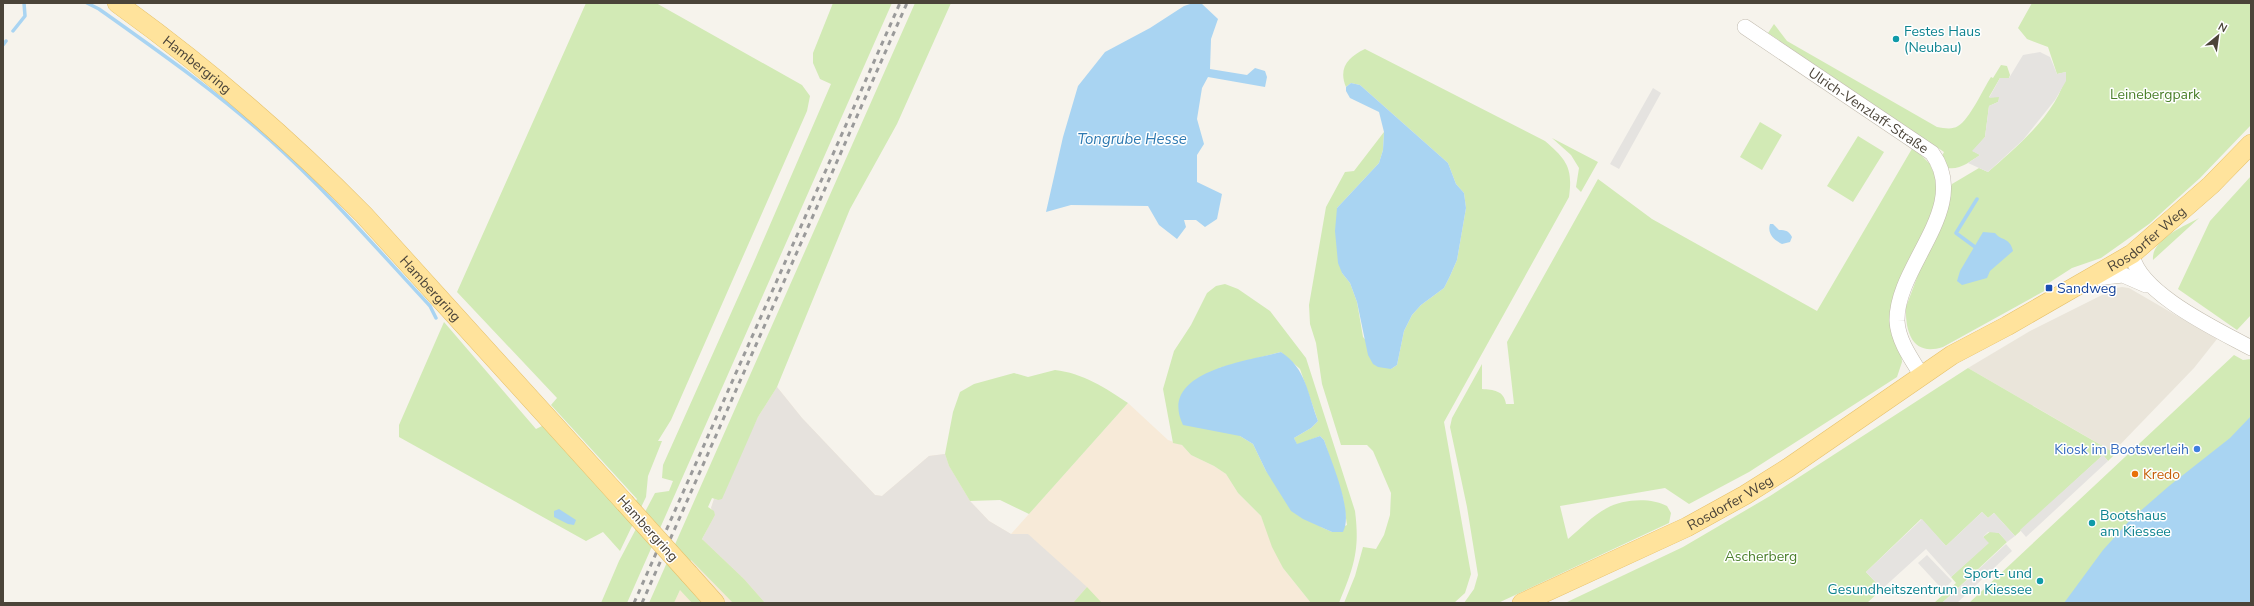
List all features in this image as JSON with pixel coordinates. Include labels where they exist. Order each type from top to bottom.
[{"type":"main road","name":"Hambergring","points":[[117,3],[224,84],[319,168],[364,214],[715,603]]},
{"type":"main road","name":"Rosdorfer Weg","points":[[1522,603],[1687,527],[1745,495],[1788,468],[1922,376],[1955,360],[2007,326],[2132,254],[2211,185],[2251,144]]},
{"type":"street","name":"Ulrich-Venzlaff-Straße","points":[[1744,27],[1932,153],[1937,160],[1943,179],[1941,206],[1903,291],[1897,322],[1904,344],[1922,376]]},
{"type":"street","points":[[2132,254],[2136,269],[2153,288],[2166,298],[2251,348]]},
{"type":"street","points":[[2132,254],[2166,298]]},
{"type":"street","points":[[2088,280],[2106,276],[2123,276],[2153,288]]},
{"type":"shaded area","points":[[2040,52],[2050,57],[2057,74],[2066,72],[2066,81],[2055,100],[2023,140],[1988,172],[1968,163],[1980,155],[1972,151],[1985,137],[1989,106],[1998,102],[1999,97],[1989,98],[2000,78],[2009,78],[2023,55]]},
{"type":"shaded area","points":[[1653,88],[1661,93],[1619,169],[1610,164]]},
{"type":"shaded area","points":[[2116,288],[2129,288],[2217,339],[2194,368],[2113,452],[1968,368],[2030,331]]},
{"type":"shaded area","points":[[777,387],[802,418],[875,495],[882,496],[929,456],[945,454],[949,466],[970,501],[989,521],[1011,534],[1128,403],[1168,440],[1182,445],[1191,455],[1214,466],[1226,474],[1238,493],[1261,516],[1283,568],[1311,603],[674,603],[680,590],[680,578],[691,559],[694,563],[714,511],[711,508],[714,499],[718,500],[758,417]]},
{"type":"shaded area","points":[[777,387],[802,418],[875,495],[882,496],[929,456],[945,454],[949,466],[970,501],[989,521],[1011,534],[1028,534],[1087,587],[1073,603],[765,603],[744,579],[702,539],[715,515],[711,508],[714,499],[718,500],[758,417]]},
{"type":"shaded area","points":[[2103,455],[2108,461],[2026,537],[2020,530]]},
{"type":"shaded area","points":[[1982,512],[1988,518],[1994,513],[2015,536],[2007,542],[1999,533],[1988,532],[1983,537],[1989,543],[1951,577],[1926,549],[1882,589],[1866,572],[1922,519],[1946,546]]},
{"type":"shaded area","points":[[2006,544],[2012,551],[1957,603],[1942,603]]},
{"type":"shaded area","points":[[1927,555],[1952,581],[1943,590],[1918,563]]},
{"type":"green space","points":[[586,3],[656,3],[802,85],[810,96],[807,111],[671,420],[658,441],[662,441],[648,476],[646,497],[620,551],[603,532],[586,541],[399,437],[399,425],[444,322],[536,429],[544,425],[626,518],[637,499],[551,405],[557,398],[457,292]]},
{"type":"green space","points":[[833,3],[892,3],[627,603],[601,603],[619,561],[655,493],[669,491],[673,481],[662,478],[663,465],[753,264],[831,84],[820,79],[813,63],[813,53]]},
{"type":"green space","points":[[915,3],[951,3],[897,124],[850,209],[777,387],[758,417],[722,499],[718,500],[712,498],[708,507],[714,511],[715,515],[702,539],[744,579],[765,603],[733,603],[691,560],[680,578],[703,603],[692,603],[680,590],[674,603],[649,603]]},
{"type":"green space","name":"Leinebergpark","points":[[2032,3],[2251,3],[2251,125],[2200,178],[2149,224],[2101,258],[2072,268],[2044,286],[2046,290],[1943,347],[1932,349],[1924,348],[1917,345],[1912,340],[1907,325],[1906,307],[1952,184],[1979,168],[1988,172],[2024,140],[2047,114],[2056,100],[2062,86],[2066,72],[2057,74],[2048,47],[2027,39],[2018,28]]},
{"type":"green space","points":[[1774,24],[1787,41],[1937,127],[1953,128],[1963,122],[1972,111],[1991,77],[1993,78],[2001,65],[2007,66],[2010,75],[2009,78],[2000,78],[1989,97],[2000,97],[1998,102],[1989,106],[1985,137],[1973,151],[1980,155],[1957,168],[1948,168],[1941,158],[1944,152],[1768,33]]},
{"type":"green space","points":[[1365,49],[1545,141],[1563,159],[1569,172],[1569,197],[1444,422],[1471,574],[1465,593],[1454,603],[1344,603],[1355,576],[1363,547],[1376,549],[1384,535],[1390,515],[1391,493],[1373,451],[1367,445],[1341,445],[1322,384],[1316,343],[1310,324],[1309,305],[1326,207],[1345,172],[1354,171],[1384,132],[1383,150],[1379,163],[1337,208],[1342,273],[1350,283],[1357,302],[1363,337],[1391,369],[1397,365],[1404,331],[1412,315],[1421,305],[1444,288],[1450,276],[1457,260],[1466,208],[1464,193],[1456,184],[1448,163],[1360,85],[1351,83],[1346,87],[1343,74],[1346,64],[1359,52]]},
{"type":"green space","points":[[1760,122],[1782,135],[1762,170],[1740,157]]},
{"type":"green space","points":[[1858,136],[1884,152],[1853,202],[1827,186]]},
{"type":"green space","points":[[1552,138],[1598,162],[1581,192],[1576,187],[1579,168],[1571,155]]},
{"type":"green space","points":[[1913,147],[1930,164],[1937,181],[1935,205],[1896,294],[1902,362],[1897,377],[1749,472],[1689,504],[1665,488],[1560,506],[1568,539],[1597,514],[1613,505],[1620,503],[1637,500],[1653,501],[1667,506],[1671,513],[1669,523],[1498,603],[1464,603],[1474,589],[1478,575],[1467,507],[1450,427],[1452,418],[1482,364],[1482,389],[1500,393],[1505,399],[1506,404],[1514,404],[1507,342],[1598,179],[1652,219],[1817,311]]},
{"type":"green space","points":[[2251,176],[2251,315],[2237,330],[2178,289],[2210,221]]},
{"type":"green space","points":[[2199,218],[2153,260],[2154,252],[2157,246],[2163,240],[2178,229]]},
{"type":"green space","points":[[1225,284],[1238,289],[1270,311],[1306,358],[1355,511],[1357,537],[1356,548],[1349,579],[1339,603],[1311,603],[1283,568],[1272,547],[1261,516],[1238,493],[1226,474],[1214,466],[1191,455],[1182,445],[1173,443],[1163,389],[1174,351],[1191,325],[1207,293],[1216,286]],"holes":[[[1281,352],[1300,369],[1318,421],[1311,428],[1294,438],[1297,445],[1320,436],[1324,440],[1343,498],[1347,525],[1332,532],[1321,527],[1266,471],[1253,444],[1240,436],[1219,368]]]},
{"type":"green space","points":[[2234,355],[2243,360],[2251,359],[2251,603],[1969,603]]},
{"type":"green space","name":"Ascherberg","points":[[1968,368],[2113,452],[2114,455],[2108,461],[2103,455],[2015,536],[1994,513],[1988,518],[1982,512],[1946,546],[1921,519],[1866,572],[1882,589],[1867,603],[1565,603],[1683,547],[1770,496]]},
{"type":"green space","points":[[1055,370],[1075,374],[1093,382],[1128,403],[1029,514],[1000,500],[970,501],[949,466],[945,454],[953,412],[960,392],[974,384],[1014,373],[1028,377]]},
{"type":"green space","points":[[1991,531],[1999,533],[2007,542],[1942,603],[1934,603],[1956,583],[1951,577],[1988,543],[1983,537]]},
{"type":"green space","points":[[1087,587],[1102,603],[1073,603]]},
{"type":"water","name":"Tongrube Hesse","points":[[1193,3],[1201,3],[1218,19],[1211,39],[1210,69],[1247,75],[1255,68],[1265,71],[1267,77],[1265,87],[1208,77],[1202,88],[1197,119],[1204,144],[1197,155],[1197,182],[1222,194],[1217,219],[1205,227],[1196,220],[1184,220],[1186,227],[1177,239],[1159,225],[1148,206],[1071,205],[1046,212],[1063,137],[1078,86],[1105,52],[1150,28],[1184,6]]},
{"type":"water","points":[[1351,83],[1360,85],[1448,163],[1456,184],[1464,193],[1466,208],[1457,260],[1444,288],[1421,305],[1412,315],[1404,331],[1397,365],[1391,369],[1378,367],[1373,364],[1368,355],[1357,302],[1350,283],[1342,273],[1338,263],[1335,231],[1337,208],[1379,163],[1383,150],[1384,132],[1379,112],[1350,98],[1346,91],[1346,87]]},
{"type":"water","points":[[1770,224],[1773,224],[1779,230],[1788,232],[1792,237],[1790,242],[1782,244],[1776,241],[1770,234]]},
{"type":"water","points":[[1983,232],[1995,233],[2008,241],[2013,251],[1990,271],[1987,278],[1962,285],[1957,281],[1960,271]]},
{"type":"water","points":[[1281,352],[1289,358],[1301,374],[1318,421],[1311,428],[1294,438],[1297,444],[1320,436],[1324,440],[1344,500],[1346,523],[1343,532],[1332,532],[1303,519],[1291,511],[1266,471],[1253,444],[1240,436],[1183,425],[1178,407],[1183,392],[1194,381],[1210,372],[1229,365]]},
{"type":"water","points":[[2251,416],[2251,603],[2064,603],[2103,550],[2130,520],[2169,486],[2230,438]]},
{"type":"water","points":[[559,509],[576,520],[574,525],[568,524],[554,517],[554,511]]},
{"type":"waterway","points":[[13,31],[25,16],[24,3]]},
{"type":"waterway","points":[[87,3],[99,9],[187,72],[250,122],[270,140],[312,180],[352,222],[430,306],[436,318]]},
{"type":"waterway","points":[[3,45],[6,41]]},
{"type":"waterway","points":[[1975,247],[1956,233],[1977,199]]},
{"type":"railway","points":[[634,603],[900,3]]},
{"type":"railway","points":[[642,603],[907,3]]},
{"type":"place","name":"Festes Haus (Neubau)","points":[[1896,39]]},
{"type":"place","name":"Sandweg","points":[[2049,288]]},
{"type":"place","name":"Kiosk im Bootsverleih","points":[[2197,449]]},
{"type":"place","name":"Kredo","points":[[2135,474]]},
{"type":"place","name":"Bootshaus am Kiessee","points":[[2092,523]]},
{"type":"place","name":"Sport- und Gesundheitszentrum am Kiessee","points":[[2040,581]]}]
